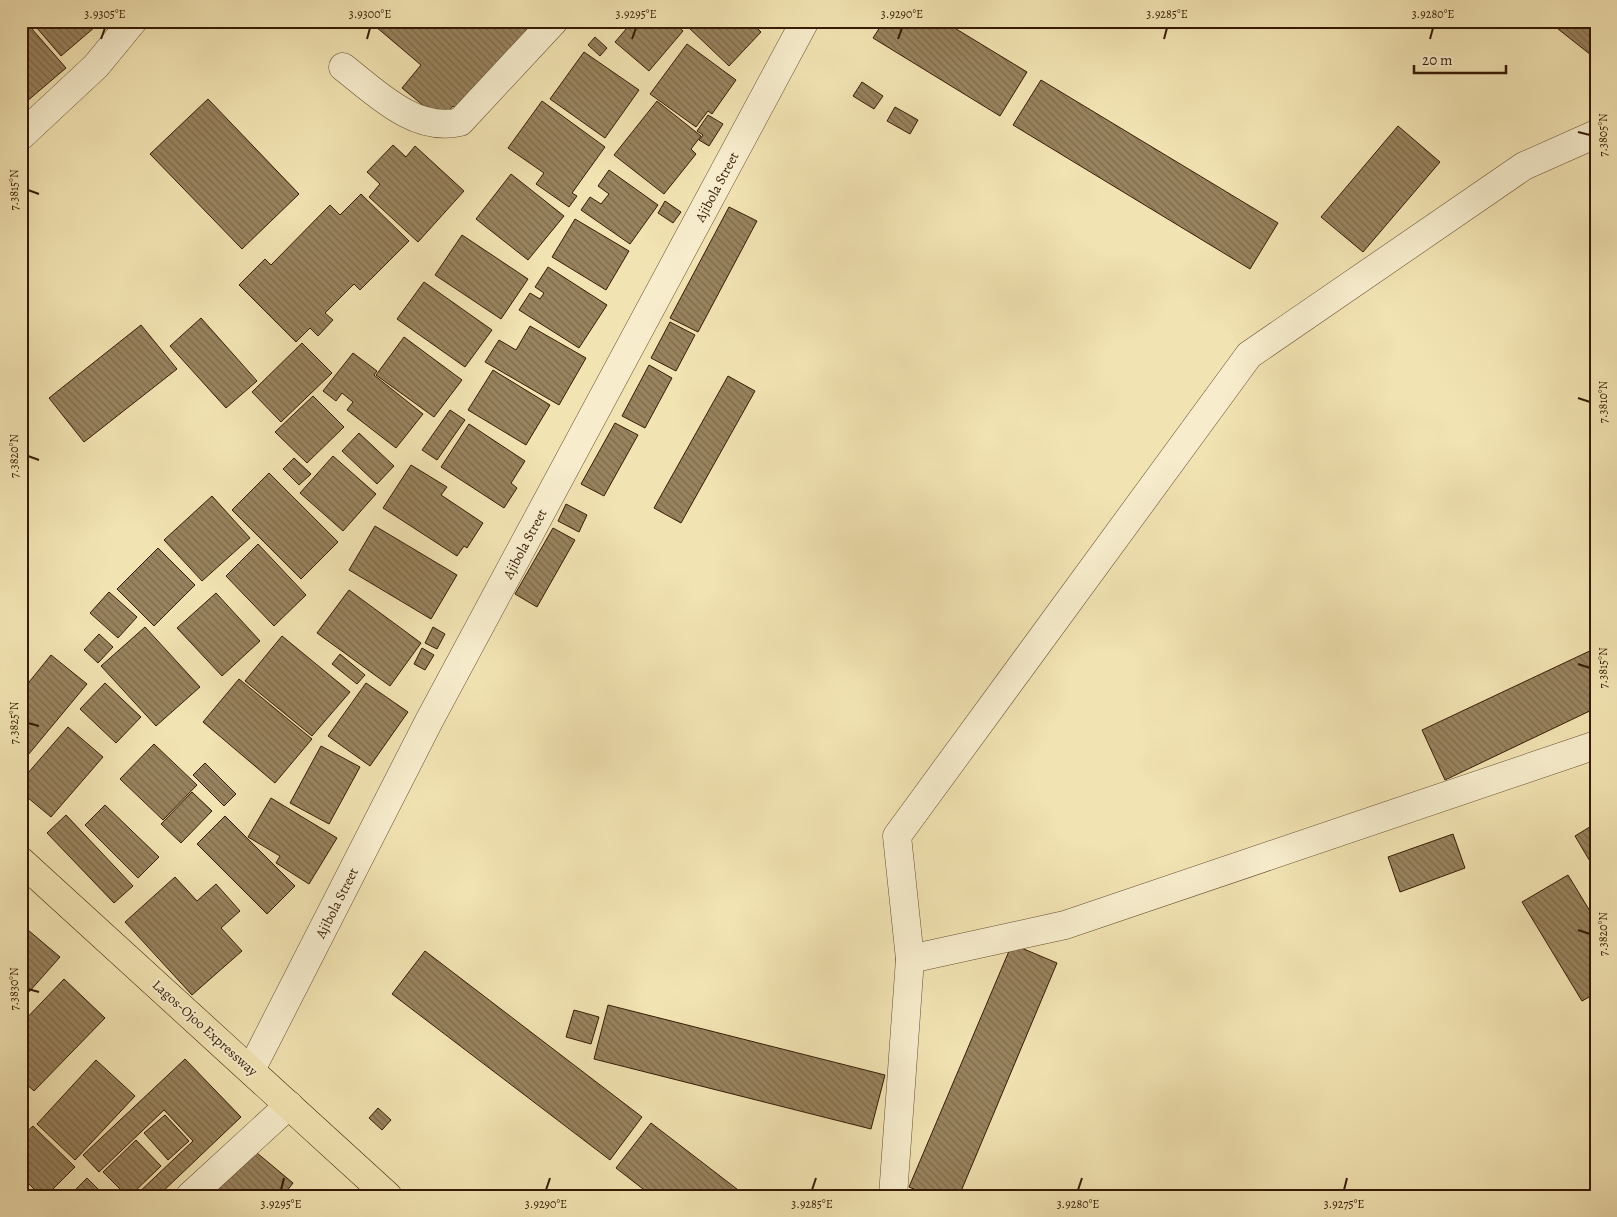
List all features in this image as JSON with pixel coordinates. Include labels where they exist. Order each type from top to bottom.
[{"type":"main road","name":"Lagos-Ojoo Expressway","points":[[21,861],[388,1196]]},
{"type":"street","points":[[21,136],[96,66],[133,21]]},
{"type":"street","points":[[343,67],[387,102],[414,117],[452,124],[460,122],[554,21]]},
{"type":"street","name":"Ajibola Street","points":[[251,1070],[429,721],[805,21]]},
{"type":"street","points":[[893,1196],[910,959],[897,836],[1249,354],[1524,166],[1596,134]]},
{"type":"street","points":[[910,959],[1065,925],[1596,745]]},
{"type":"street","points":[[190,1196],[289,1105]]},
{"type":"building","points":[[21,21],[25,21],[66,68],[26,102],[21,97]]},
{"type":"building","points":[[31,21],[102,21],[61,56]]},
{"type":"building","points":[[369,21],[534,21],[458,110],[453,106],[441,120],[402,88],[421,65]]},
{"type":"building","points":[[633,21],[672,21],[683,31],[649,71],[615,42]]},
{"type":"building","points":[[692,21],[750,21],[761,32],[729,66],[687,26]]},
{"type":"building","points":[[762,21],[773,21],[768,26]]},
{"type":"building","points":[[884,21],[943,21],[1027,72],[1000,116],[873,38]]},
{"type":"building","points":[[1548,21],[1596,21],[1596,59]]},
{"type":"building","points":[[595,37],[607,48],[600,56],[588,45]]},
{"type":"building","points":[[687,44],[736,80],[712,114],[708,111],[696,127],[650,94]]},
{"type":"building","points":[[584,52],[639,90],[605,138],[550,99]]},
{"type":"building","points":[[1041,80],[1278,223],[1250,269],[1013,125]]},
{"type":"building","points":[[862,82],[883,96],[874,109],[853,96]]},
{"type":"building","points":[[208,99],[299,194],[242,249],[150,154]]},
{"type":"building","points":[[542,101],[605,147],[572,193],[577,196],[569,207],[536,184],[544,173],[508,148]]},
{"type":"building","points":[[657,101],[701,136],[691,149],[696,154],[664,194],[614,155]]},
{"type":"building","points":[[895,107],[918,120],[910,134],[887,121]]},
{"type":"building","points":[[708,115],[723,124],[709,146],[699,140],[703,135],[697,131]]},
{"type":"building","points":[[1398,126],[1440,162],[1363,252],[1321,217]]},
{"type":"building","points":[[393,145],[406,157],[415,146],[464,191],[418,242],[369,197],[380,184],[367,172]]},
{"type":"building","points":[[609,170],[658,205],[630,244],[581,210],[590,197],[601,204],[609,194],[598,186]]},
{"type":"building","points":[[511,174],[564,216],[528,260],[476,219]]},
{"type":"building","points":[[361,194],[409,241],[360,290],[354,284],[325,313],[333,320],[318,336],[310,328],[296,342],[239,285],[265,259],[271,265],[330,205],[340,215]]},
{"type":"building","points":[[665,201],[681,212],[673,223],[658,213]]},
{"type":"building","points":[[729,207],[757,221],[698,332],[670,318]]},
{"type":"building","points":[[575,219],[629,251],[606,290],[552,257]]},
{"type":"building","points":[[462,235],[528,279],[501,319],[435,275]]},
{"type":"building","points":[[548,267],[607,305],[579,348],[519,310],[530,293],[540,299],[544,293],[535,287]]},
{"type":"building","points":[[424,282],[492,330],[465,367],[397,319]]},
{"type":"building","points":[[201,318],[257,381],[226,408],[170,346]]},
{"type":"building","points":[[670,322],[695,335],[676,371],[651,358]]},
{"type":"building","points":[[141,325],[177,369],[84,442],[49,398]]},
{"type":"building","points":[[530,326],[586,358],[559,405],[485,362],[499,340],[516,350]]},
{"type":"building","points":[[404,337],[462,380],[434,417],[376,375]]},
{"type":"building","points":[[302,343],[332,373],[281,422],[252,392]]},
{"type":"building","points":[[353,353],[377,371],[374,375],[423,414],[396,448],[347,410],[353,402],[342,393],[336,401],[323,391]]},
{"type":"building","points":[[649,365],[672,378],[645,428],[622,416]]},
{"type":"building","points":[[493,370],[550,405],[526,445],[468,410]]},
{"type":"building","points":[[728,376],[755,391],[681,523],[654,508]]},
{"type":"building","points":[[313,396],[344,427],[307,463],[275,432]]},
{"type":"building","points":[[450,410],[465,420],[437,460],[422,450]]},
{"type":"building","points":[[615,423],[638,435],[604,496],[581,484]]},
{"type":"building","points":[[469,424],[525,461],[511,483],[517,488],[504,508],[441,467]]},
{"type":"building","points":[[359,433],[394,466],[377,484],[342,451]]},
{"type":"building","points":[[333,456],[376,494],[343,531],[300,493]]},
{"type":"building","points":[[294,458],[311,474],[299,485],[283,469]]},
{"type":"building","points":[[411,465],[447,487],[441,495],[483,523],[467,548],[464,546],[457,556],[383,508]]},
{"type":"building","points":[[269,473],[338,542],[301,579],[232,510]]},
{"type":"building","points":[[212,496],[250,538],[202,581],[164,540]]},
{"type":"building","points":[[566,504],[587,515],[579,532],[558,521]]},
{"type":"building","points":[[375,526],[457,575],[431,619],[349,570]]},
{"type":"building","points":[[553,528],[575,540],[537,607],[515,594]]},
{"type":"building","points":[[258,544],[306,595],[274,626],[226,576]]},
{"type":"building","points":[[158,548],[195,585],[154,626],[117,589]]},
{"type":"building","points":[[349,590],[421,643],[390,686],[317,633]]},
{"type":"building","points":[[109,592],[137,617],[118,638],[90,613]]},
{"type":"building","points":[[216,593],[260,641],[222,676],[177,628]]},
{"type":"building","points":[[145,627],[200,687],[156,726],[101,666]]},
{"type":"building","points":[[433,627],[445,634],[437,649],[425,643]]},
{"type":"building","points":[[99,634],[113,647],[98,663],[84,650]]},
{"type":"building","points":[[282,636],[350,692],[312,736],[245,681]]},
{"type":"building","points":[[422,648],[434,655],[425,670],[414,664]]},
{"type":"building","points":[[1596,648],[1596,708],[1445,780],[1422,730]]},
{"type":"building","points":[[340,654],[365,675],[357,684],[332,664]]},
{"type":"building","points":[[51,655],[87,684],[28,755],[21,750],[21,692]]},
{"type":"building","points":[[239,679],[312,739],[275,783],[203,722]]},
{"type":"building","points":[[105,683],[141,717],[116,743],[80,709]]},
{"type":"building","points":[[366,683],[408,712],[370,766],[328,736]]},
{"type":"building","points":[[68,727],[103,757],[51,817],[21,792],[21,781]]},
{"type":"building","points":[[154,744],[197,785],[163,820],[120,779]]},
{"type":"building","points":[[321,746],[360,767],[329,824],[290,803]]},
{"type":"building","points":[[205,763],[236,794],[224,806],[193,775]]},
{"type":"building","points":[[192,792],[212,811],[181,843],[161,824]]},
{"type":"building","points":[[271,798],[337,838],[309,884],[276,863],[280,856],[248,837]]},
{"type":"building","points":[[105,805],[159,857],[138,878],[85,825]]},
{"type":"building","points":[[66,815],[133,886],[114,903],[47,833]]},
{"type":"building","points":[[225,816],[295,886],[267,914],[197,844]]},
{"type":"building","points":[[1593,825],[1596,830],[1596,860],[1591,863],[1575,836]]},
{"type":"building","points":[[1453,834],[1465,868],[1400,892],[1388,857]]},
{"type":"building","points":[[1568,875],[1596,921],[1596,993],[1582,1001],[1522,902]]},
{"type":"building","points":[[175,877],[197,901],[216,884],[240,911],[221,928],[242,951],[192,995],[125,922]]},
{"type":"building","points":[[22,925],[60,957],[21,1001],[21,927]]},
{"type":"building","points":[[1012,944],[1057,963],[959,1196],[930,1196],[909,1187]]},
{"type":"building","points":[[425,951],[642,1117],[610,1160],[392,994]]},
{"type":"building","points":[[64,979],[105,1018],[34,1091],[21,1079],[21,1024]]},
{"type":"building","points":[[608,1005],[885,1075],[871,1129],[594,1059]]},
{"type":"building","points":[[574,1010],[599,1017],[591,1044],[566,1037]]},
{"type":"building","points":[[185,1059],[241,1117],[158,1196],[135,1196],[193,1141],[164,1110],[99,1172],[83,1155]]},
{"type":"building","points":[[96,1060],[135,1096],[75,1160],[37,1124]]},
{"type":"building","points":[[378,1108],[391,1120],[382,1130],[369,1118]]},
{"type":"building","points":[[165,1115],[189,1141],[168,1160],[144,1133]]},
{"type":"building","points":[[651,1123],[746,1196],[652,1196],[616,1168]]},
{"type":"building","points":[[33,1126],[75,1167],[46,1196],[41,1196],[21,1176],[21,1137]]},
{"type":"building","points":[[136,1140],[161,1166],[130,1196],[127,1196],[103,1172]]},
{"type":"building","points":[[251,1148],[293,1183],[283,1196],[211,1196]]},
{"type":"building","points":[[87,1178],[105,1196],[69,1196]]},
{"type":"building","points":[[21,1183],[34,1196],[21,1196]]},
{"type":"building","points":[[290,1191],[296,1196],[286,1196]]}]
